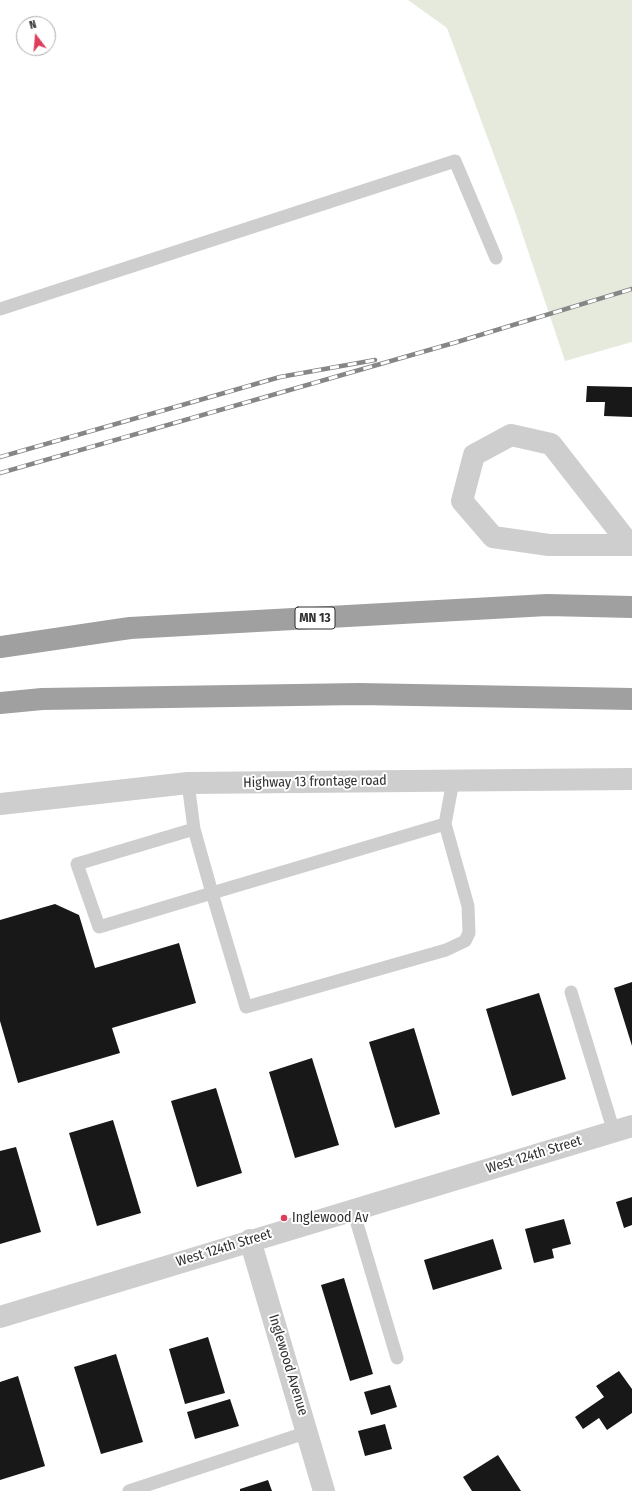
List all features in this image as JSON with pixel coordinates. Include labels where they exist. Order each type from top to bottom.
[{"type":"highway","name":"MN 13","points":[[0,647],[130,628],[547,605],[632,607]]},
{"type":"highway","points":[[0,703],[42,699],[360,694],[632,699]]},
{"type":"street","points":[[511,435],[551,444],[631,545],[549,545],[493,537],[462,501],[474,456],[511,435]]},
{"type":"street","name":"Highway 13 frontage road","points":[[0,804],[188,783],[632,779]]},
{"type":"street","name":"West 124th Street","points":[[0,1317],[250,1240],[623,1129]]},
{"type":"street","name":"Inglewood Avenue","points":[[250,1240],[308,1432],[324,1491]]},
{"type":"lane","points":[[0,309],[455,161],[496,258]]},
{"type":"lane","points":[[188,783],[194,829],[246,1006],[446,950],[465,941],[469,933],[470,921],[468,906],[445,824],[453,781]]},
{"type":"lane","points":[[194,829],[77,864],[99,927],[445,824]]},
{"type":"lane","points":[[571,992],[623,1129]]},
{"type":"lane","points":[[353,1210],[397,1358]]},
{"type":"lane","points":[[129,1491],[308,1432]]},
{"type":"shaded area","points":[[408,0],[632,0],[632,342],[565,361],[515,212],[447,28]]},
{"type":"building","points":[[587,386],[632,387],[632,417],[604,416],[605,402],[586,402]]},
{"type":"building","points":[[55,904],[79,915],[95,968],[179,943],[196,1003],[112,1028],[120,1053],[18,1083],[0,1021],[0,920]]},
{"type":"building","points":[[632,982],[632,1046],[614,988]]},
{"type":"building","points":[[539,993],[566,1079],[512,1096],[486,1009]]},
{"type":"building","points":[[414,1028],[440,1114],[395,1128],[369,1042]]},
{"type":"building","points":[[312,1058],[339,1145],[295,1158],[269,1072]]},
{"type":"building","points":[[216,1088],[242,1173],[197,1187],[171,1101]]},
{"type":"building","points":[[113,1120],[141,1213],[97,1226],[69,1133]]},
{"type":"building","points":[[16,1147],[41,1232],[0,1244],[0,1151]]},
{"type":"building","points":[[632,1197],[632,1225],[624,1228],[616,1202]]},
{"type":"building","points":[[564,1219],[571,1244],[552,1249],[554,1258],[534,1263],[525,1229]]},
{"type":"building","points":[[493,1239],[502,1269],[433,1290],[424,1260]]},
{"type":"building","points":[[344,1278],[373,1374],[350,1381],[321,1285]]},
{"type":"building","points":[[208,1337],[225,1393],[185,1404],[169,1349]]},
{"type":"building","points":[[116,1354],[143,1442],[101,1454],[74,1367]]},
{"type":"building","points":[[619,1371],[632,1389],[632,1413],[607,1430],[599,1418],[583,1429],[575,1417],[604,1397],[596,1386]]},
{"type":"building","points":[[18,1376],[45,1466],[0,1480],[0,1382]]},
{"type":"building","points":[[390,1385],[397,1407],[371,1415],[364,1392]]},
{"type":"building","points":[[230,1399],[239,1426],[195,1439],[187,1412]]},
{"type":"building","points":[[385,1424],[392,1449],[365,1456],[358,1431]]},
{"type":"building","points":[[498,1455],[521,1491],[472,1491],[463,1477]]},
{"type":"building","points":[[268,1480],[272,1491],[240,1491],[240,1489]]},
{"type":"railway","points":[[0,473],[457,342],[632,289]]},
{"type":"railway","points":[[0,457],[280,377],[375,360]]},
{"type":"place","name":"Inglewood Av","points":[[284,1218]]}]
